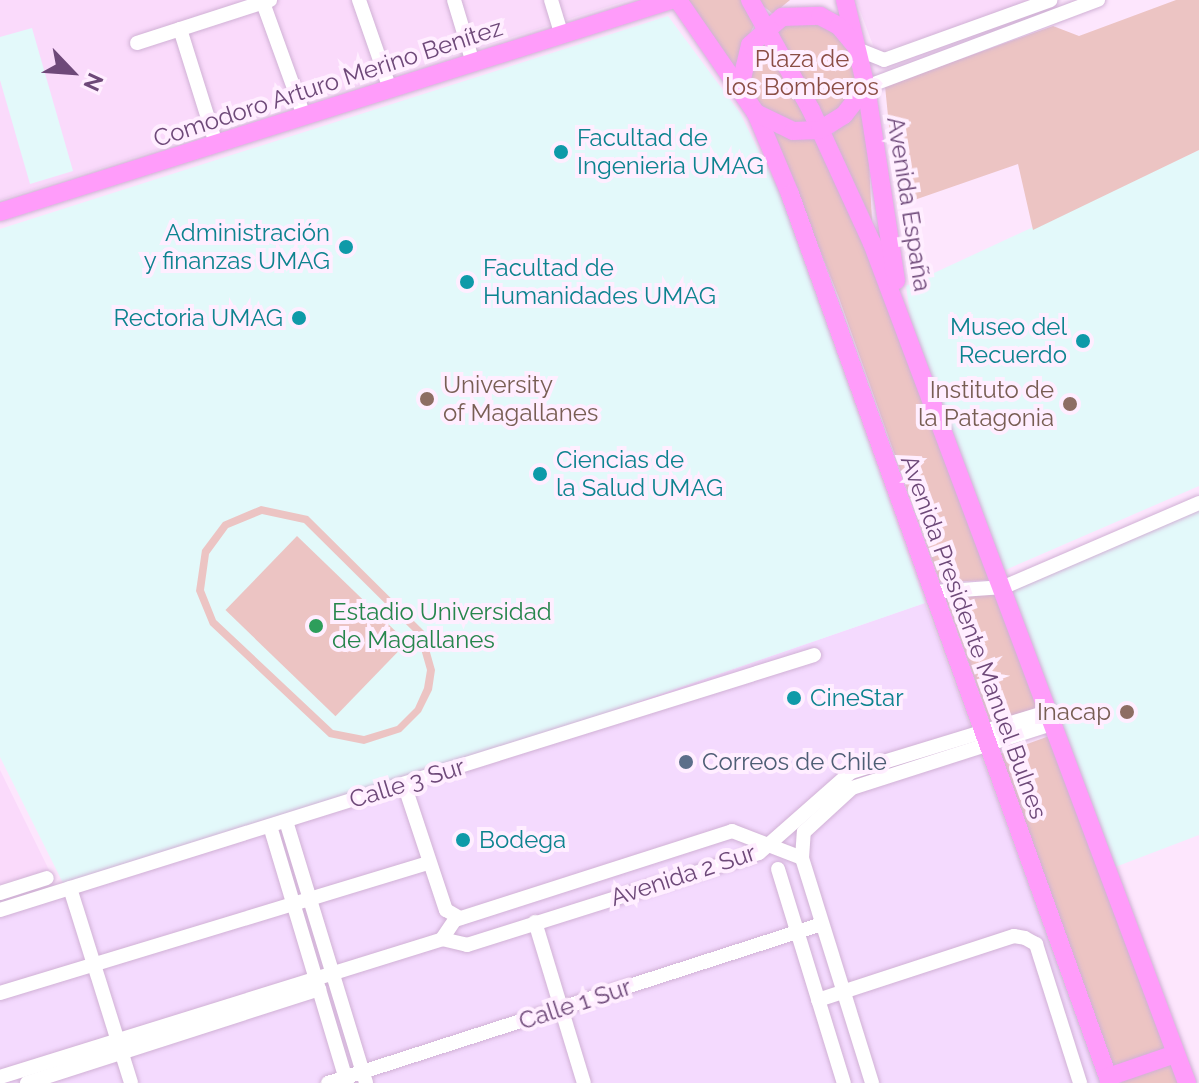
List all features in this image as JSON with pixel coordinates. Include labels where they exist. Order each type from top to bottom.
[{"type":"main road","name":"Comodoro Arturo Merino Benítez","points":[[0,212],[671,0]]},
{"type":"main road","name":"Avenida Presidente Manuel Bulnes","points":[[678,0],[756,113],[1109,1080]]},
{"type":"main road","name":"Avenida Presidente Manuel Bulnes","points":[[750,0],[820,130],[903,323],[1187,1083]]},
{"type":"main road","name":"Avenida España","points":[[845,0],[866,87],[903,323]]},
{"type":"main road","points":[[740,87],[745,55],[766,25],[796,6],[830,20],[857,49]]},
{"type":"main road","points":[[756,113],[793,131],[820,130],[844,115],[866,87]]},
{"type":"main road","points":[[1109,1080],[1175,1054]]},
{"type":"street","points":[[359,0],[390,89]]},
{"type":"street","points":[[454,0],[473,63]]},
{"type":"street","points":[[551,0],[562,35]]},
{"type":"street","points":[[857,49],[884,60],[1052,0],[1060,17]]},
{"type":"street","points":[[866,87],[1060,17],[1098,0]]},
{"type":"street","points":[[137,43],[265,1],[304,116]]},
{"type":"street","points":[[180,29],[216,144]]},
{"type":"street","points":[[933,592],[1004,587],[1199,503]]},
{"type":"street","name":"Calle 3 Sur","points":[[0,910],[814,655]]},
{"type":"street","points":[[872,1083],[802,858],[804,832],[852,788],[1049,718]]},
{"type":"street","points":[[802,858],[768,845],[851,772],[986,738]]},
{"type":"street","points":[[404,784],[427,863],[446,910],[460,918],[442,939]]},
{"type":"street","points":[[286,821],[365,1078]]},
{"type":"street","points":[[270,826],[346,1080]]},
{"type":"street","name":"Avenida 2 Sur","points":[[460,918],[726,832],[768,845]]},
{"type":"street","name":"Avenida 2 Sur","points":[[27,1083],[120,1048],[442,939],[467,945],[759,853],[768,845]]},
{"type":"street","points":[[0,993],[427,863]]},
{"type":"street","points":[[778,869],[844,1083]]},
{"type":"street","points":[[0,893],[47,878]]},
{"type":"street","points":[[70,888],[131,1083]]},
{"type":"street","points":[[535,922],[584,1083]]},
{"type":"street","name":"Calle 1 Sur","points":[[328,1083],[365,1078],[561,1009],[822,924]]},
{"type":"street","points":[[818,1000],[1014,936],[1036,944],[1078,1083]]},
{"type":"street","name":"Avenida 2 Sur","points":[[0,1077],[120,1048]]},
{"type":"shaded area","points":[[0,0],[629,0],[0,200]]},
{"type":"shaded area","points":[[856,0],[1037,0],[876,53]]},
{"type":"shaded area","name":"University of Magallanes","points":[[668,16],[740,113],[780,194],[925,603],[606,713],[64,885],[0,757],[0,229]]},
{"type":"shaded area","points":[[32,28],[73,171],[30,184],[0,80],[0,37]]},
{"type":"shaded area","name":"Instituto de la Patagonia","points":[[1199,150],[1199,486],[1003,571],[911,322],[906,286]]},
{"type":"shaded area","name":"Inacap","points":[[1199,508],[1199,835],[1110,869],[1011,590]]},
{"type":"shaded area","points":[[925,603],[1101,1083],[0,1083],[0,905],[606,713]]},
{"type":"shaded area","points":[[0,770],[49,870],[0,884]]},
{"type":"green space","points":[[676,0],[745,0],[756,21],[734,68]]},
{"type":"green space","points":[[756,0],[790,0],[773,14]]},
{"type":"green space","points":[[1176,0],[1199,0],[1199,150],[1033,230],[1018,164],[897,206],[885,86],[1053,26],[1079,36]]},
{"type":"green space","name":"Plaza de los Bomberos","points":[[822,20],[858,62],[858,84],[849,105],[810,129],[767,117],[748,89],[746,66],[768,28]]},
{"type":"green space","points":[[863,102],[866,105],[872,221],[832,135]]},
{"type":"green space","points":[[773,133],[821,140],[889,295],[994,580],[940,582],[839,298]]},
{"type":"green space","name":"Estadio Universidad de Magallanes","points":[[261,506],[308,516],[424,631],[435,670],[432,690],[421,712],[401,732],[364,744],[329,737],[210,625],[196,591],[202,550],[223,522]],"holes":[[[262,514],[304,523],[417,635],[427,670],[424,688],[415,708],[397,726],[364,736],[333,730],[216,620],[204,590],[209,554],[228,528]]]},
{"type":"green space","name":"Estadio Universidad de Magallanes","points":[[297,536],[407,642],[336,716],[225,610]]},
{"type":"green space","points":[[996,591],[1040,707],[990,722],[945,596]]},
{"type":"green space","points":[[1052,735],[1166,1048],[1112,1067],[998,754]]},
{"type":"green space","points":[[1170,1063],[1182,1083],[1121,1083],[1123,1080]]},
{"type":"place","name":"Facultad de Ingenieria UMAG","points":[[561,152]]},
{"type":"place","name":"Administración y finanzas UMAG","points":[[346,247]]},
{"type":"place","name":"Facultad de Humanidades UMAG","points":[[467,282]]},
{"type":"place","name":"Rectoria UMAG","points":[[299,318]]},
{"type":"place","name":"Museo del Recuerdo","points":[[1083,341]]},
{"type":"place","name":"University of Magallanes","points":[[427,399]]},
{"type":"place","name":"Instituto de la Patagonia","points":[[1070,404]]},
{"type":"place","name":"Ciencias de la Salud UMAG","points":[[540,474]]},
{"type":"place","name":"Estadio Universidad de Magallanes","points":[[316,626]]},
{"type":"place","name":"CineStar","points":[[794,698]]},
{"type":"place","name":"Inacap","points":[[1127,712]]},
{"type":"place","name":"Correos de Chile","points":[[686,762]]},
{"type":"place","name":"Bodega","points":[[463,840]]}]
